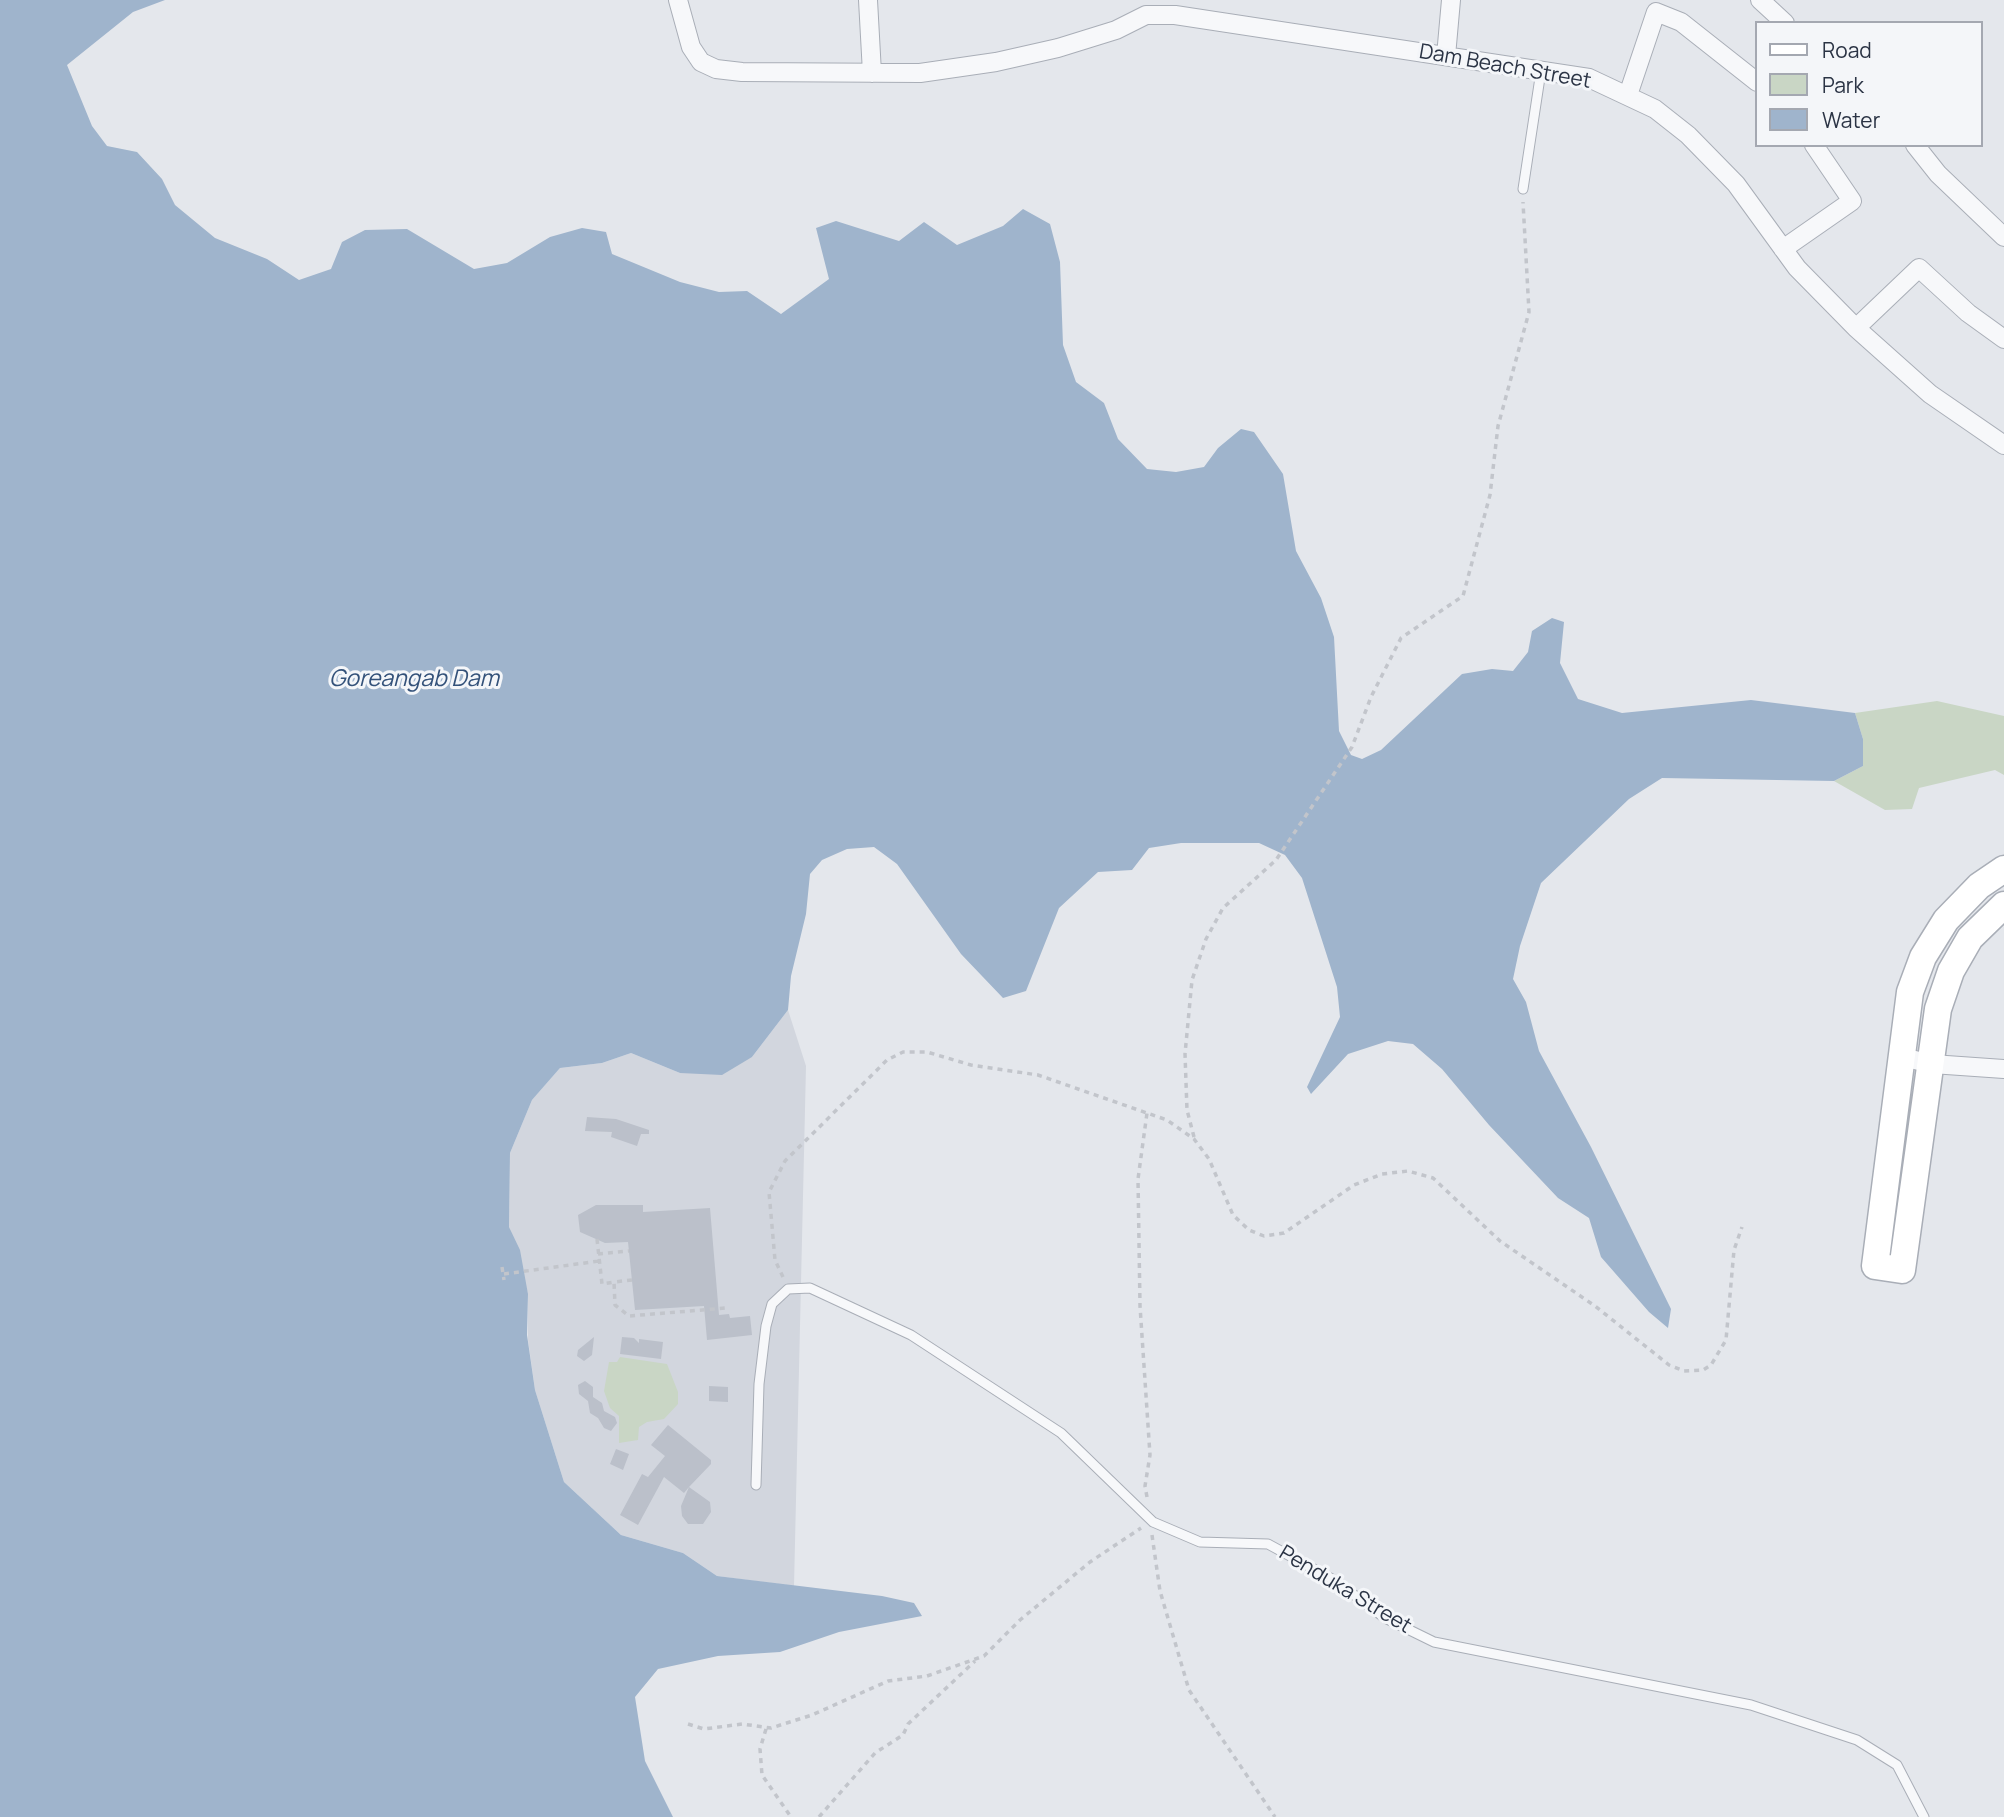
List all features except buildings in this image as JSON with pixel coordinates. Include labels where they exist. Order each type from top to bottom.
[{"type":"street","points":[[678,0],[691,47],[701,62],[716,69],[872,73],[920,73],[996,62],[1058,48],[1116,30],[1158,8]]},
{"type":"street","points":[[868,0],[872,73]]},
{"type":"street","points":[[1446,57],[1451,0]]},
{"type":"street","points":[[1759,0],[1783,21]]},
{"type":"street","name":"Dam Beach Street","points":[[1158,8],[1175,15],[1589,78],[1628,95],[1655,109],[1688,135],[1736,184],[1797,268],[1856,328],[1930,394],[2004,445]]},
{"type":"street","points":[[1628,95],[1656,12],[1681,22],[1756,81]]},
{"type":"street","points":[[1783,249],[1852,201],[1815,147]]},
{"type":"street","points":[[1917,147],[1938,174],[2004,237]]},
{"type":"street","points":[[1856,328],[1919,268],[1968,313],[2004,338]]},
{"type":"street","points":[[2004,869],[1979,886],[1946,920],[1923,957],[1910,992],[1875,1266],[1902,1270],[1938,1009],[1951,971],[1970,939],[2004,905]]},
{"type":"street","points":[[1902,1057],[1932,1064],[2004,1069]]},
{"type":"lane","points":[[1523,189],[1541,71]]},
{"type":"lane","name":"Penduka Street","points":[[788,1289],[810,1288],[911,1335],[1061,1433],[1153,1522],[1200,1542],[1268,1544],[1334,1580],[1385,1618],[1434,1642],[1751,1705],[1857,1740],[1897,1765],[1924,1817]]},
{"type":"lane","points":[[756,1485],[762,1349],[772,1304],[788,1289]]},
{"type":"path","points":[[1194,1139],[1187,1110],[1185,1054],[1189,1000],[1197,960],[1223,908],[1276,860],[1352,747],[1371,697],[1401,638],[1463,596],[1490,495],[1498,426],[1529,312],[1523,189]]},
{"type":"path","points":[[788,1289],[775,1260],[769,1192],[785,1161],[887,1060],[902,1052],[928,1052],[971,1065],[1038,1075],[1167,1120],[1194,1139],[1209,1159],[1233,1215],[1249,1230],[1264,1236],[1284,1233],[1354,1185],[1382,1174],[1408,1171],[1433,1178],[1500,1241],[1595,1306],[1669,1366],[1684,1371],[1703,1370],[1711,1365],[1726,1340],[1734,1251],[1742,1227]]},
{"type":"path","points":[[1147,1113],[1138,1179],[1139,1261],[1150,1455],[1145,1486],[1153,1522],[1152,1543],[1160,1591],[1189,1690],[1275,1817]]},
{"type":"path","points":[[597,1239],[602,1284],[632,1280]]},
{"type":"path","points":[[598,1254],[629,1251]]},
{"type":"path","points":[[504,1274],[599,1261]]},
{"type":"path","points":[[502,1267],[504,1280]]},
{"type":"path","points":[[614,1282],[615,1305],[629,1316],[668,1310],[726,1308]]},
{"type":"path","points":[[820,1817],[875,1753],[903,1735],[908,1724],[976,1659],[1000,1643],[1020,1620],[1090,1562],[1153,1522]]},
{"type":"path","points":[[688,1724],[704,1729],[742,1724],[766,1729],[812,1715],[888,1681],[927,1676],[976,1659]]},
{"type":"path","points":[[766,1729],[760,1749],[762,1775],[791,1817]]},
{"type":"shaded area","points":[[788,1010],[806,1066],[794,1586],[717,1576],[683,1553],[621,1535],[564,1482],[535,1390],[528,1340],[528,1294],[509,1227],[510,1153],[532,1100],[560,1068],[602,1063],[631,1053],[680,1073],[752,1057]]},
{"type":"green space","points":[[1937,701],[2004,716],[2004,775],[1995,770],[1919,788],[1912,809],[1885,810],[1834,781],[1863,766],[1863,739],[1855,713]]},
{"type":"green space","points":[[620,1357],[667,1364],[678,1392],[678,1404],[664,1419],[647,1422],[639,1427],[638,1440],[619,1443],[619,1416],[610,1408],[604,1391],[609,1362],[617,1362]]},
{"type":"water","name":"Goreangab Dam","points":[[0,0],[165,0],[133,12],[67,65],[92,126],[107,146],[137,152],[162,179],[175,205],[215,238],[267,259],[299,280],[331,269],[342,242],[365,230],[407,229],[474,269],[507,263],[550,237],[582,228],[606,232],[612,254],[680,282],[719,292],[747,291],[781,314],[829,279],[816,228],[836,221],[899,241],[924,222],[957,245],[1003,226],[1023,209],[1050,224],[1060,262],[1063,345],[1076,382],[1104,403],[1118,439],[1147,469],[1176,472],[1204,467],[1218,448],[1241,429],[1254,432],[1283,474],[1296,551],[1321,598],[1334,637],[1339,731],[1351,755],[1362,759],[1381,750],[1462,674],[1492,669],[1513,671],[1528,652],[1532,631],[1552,618],[1564,622],[1560,663],[1578,699],[1622,713],[1751,700],[1855,713],[1863,739],[1863,766],[1834,781],[1662,778],[1629,799],[1541,883],[1520,946],[1513,979],[1526,1002],[1539,1051],[1591,1147],[1671,1309],[1668,1328],[1649,1312],[1601,1257],[1589,1218],[1558,1198],[1489,1125],[1442,1069],[1413,1044],[1388,1041],[1348,1054],[1311,1094],[1307,1087],[1340,1017],[1337,987],[1302,878],[1285,855],[1259,843],[1181,843],[1149,848],[1132,870],[1098,872],[1059,908],[1026,991],[1003,998],[961,954],[897,864],[874,847],[847,849],[822,860],[810,874],[806,914],[791,976],[788,1010],[752,1057],[722,1075],[680,1073],[631,1053],[602,1063],[560,1068],[532,1100],[510,1153],[509,1227],[520,1250],[528,1294],[527,1335],[535,1390],[564,1482],[621,1535],[683,1553],[717,1576],[882,1596],[914,1603],[922,1616],[839,1632],[780,1652],[718,1656],[658,1669],[635,1697],[645,1761],[673,1817],[0,1817]]}]
